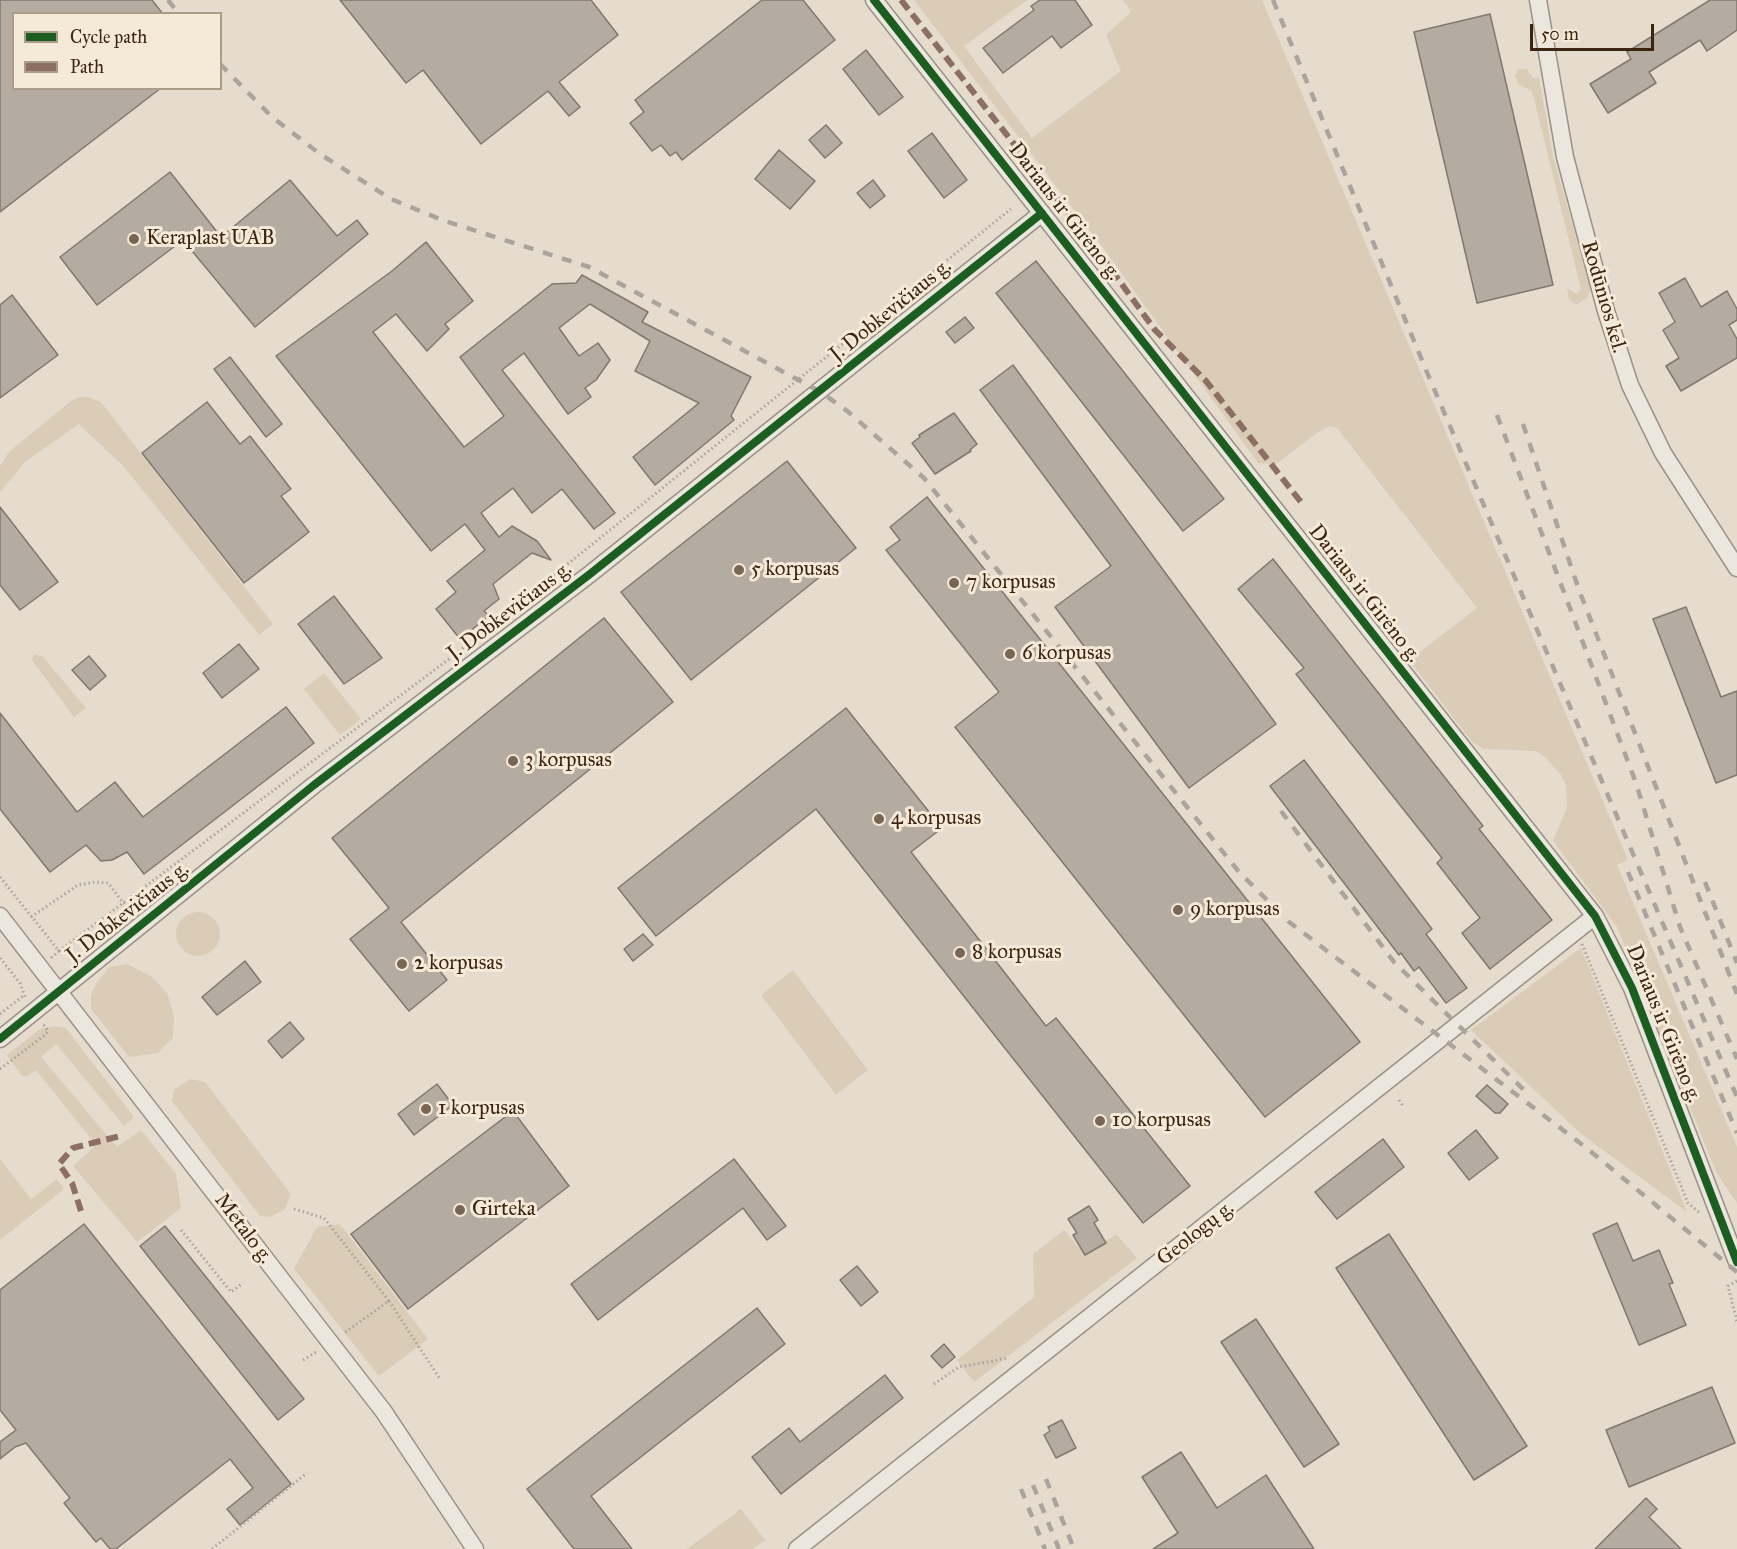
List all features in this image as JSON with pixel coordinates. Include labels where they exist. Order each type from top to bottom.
[{"type":"street","name":"Dariaus ir Girėno g.","points":[[874,0],[1595,916],[1632,988],[1737,1262]]},
{"type":"street","name":"Rodūnios kel.","points":[[1538,0],[1565,157],[1606,311],[1630,385],[1663,453],[1737,568]]},
{"type":"street","name":"J. Dobkevičiaus g.","points":[[0,1040],[314,784],[599,567],[1042,213]]},
{"type":"street","name":"Metalo g.","points":[[0,916],[388,1417],[475,1549]]},
{"type":"street","name":"Geologų g.","points":[[797,1549],[1595,916]]},
{"type":"path","points":[[59,951],[550,580],[1011,209]]},
{"type":"path","points":[[31,917],[78,885],[95,882],[108,883],[123,904]]},
{"type":"path","points":[[1574,933],[1586,949],[1688,1203],[1698,1212],[1722,1223]]},
{"type":"path","points":[[0,1014],[23,996]]},
{"type":"path","points":[[1399,1100],[1403,1106]]},
{"type":"path","points":[[294,1209],[324,1218],[389,1301],[440,1379]]},
{"type":"path","points":[[181,1230],[231,1292],[243,1283]]},
{"type":"path","points":[[1737,1281],[1728,1286],[1737,1322]]},
{"type":"path","points":[[303,1360],[389,1301]]},
{"type":"path","points":[[934,1384],[959,1367],[1011,1358]]},
{"type":"path","points":[[212,1549],[307,1473]]},
{"type":"shaded area","points":[[914,0],[1027,0],[964,46],[1032,138],[1121,71],[1106,35],[1131,12],[1123,0],[1262,0],[1628,860],[1617,865],[1737,1147],[1737,1203],[1716,1172],[1617,927],[1553,841],[1567,807],[1566,785],[1561,775],[1546,758],[1536,751],[1484,749],[1472,742],[1409,660],[1477,608],[1337,428],[1330,426],[1321,430],[1276,464],[1258,463],[1104,249]]},
{"type":"shaded area","points":[[1519,69],[1527,69],[1533,78],[1539,78],[1553,156],[1591,290],[1586,299],[1576,305],[1569,299],[1567,288],[1577,294],[1581,289],[1532,91],[1518,84],[1515,75]]},
{"type":"shaded area","points":[[80,397],[88,397],[101,402],[273,624],[259,635],[124,467],[79,424],[26,461],[0,492],[0,466],[9,452],[71,401]]},
{"type":"shaded area","points":[[35,654],[43,657],[86,708],[74,717],[31,659]]},
{"type":"shaded area","points":[[324,673],[361,719],[340,735],[304,689]]},
{"type":"shaded area","points":[[198,912],[214,918],[220,934],[214,950],[198,956],[182,950],[176,934],[182,918]]},
{"type":"shaded area","points":[[1581,948],[1687,1212],[1580,1133],[1471,1030]]},
{"type":"shaded area","points":[[127,964],[152,977],[167,993],[174,1016],[173,1038],[158,1053],[129,1057],[91,1009],[91,995],[109,967]]},
{"type":"shaded area","points":[[793,970],[868,1070],[836,1095],[761,995]]},
{"type":"shaded area","points":[[54,1026],[66,1028],[134,1117],[124,1126],[56,1044],[41,1057],[117,1147],[141,1130],[176,1174],[181,1208],[137,1242],[73,1166],[96,1145],[36,1070],[28,1076],[22,1076],[7,1055],[40,1029]]},
{"type":"shaded area","points":[[191,1079],[205,1082],[291,1194],[285,1209],[270,1217],[260,1216],[172,1101],[174,1089]]},
{"type":"shaded area","points":[[0,1159],[31,1199],[57,1179],[64,1189],[0,1240]]},
{"type":"shaded area","points":[[340,1224],[428,1339],[379,1376],[294,1269],[317,1227]]},
{"type":"shaded area","points":[[1064,1230],[1085,1255],[1116,1234],[1137,1258],[974,1382],[957,1360],[1034,1297],[1033,1254]]},
{"type":"shaded area","points":[[741,1509],[765,1540],[753,1549],[687,1549]]},
{"type":"building","points":[[0,0],[152,0],[161,12],[12,12],[12,90],[158,90],[0,212]]},
{"type":"building","points":[[340,0],[591,0],[618,35],[559,82],[580,107],[569,116],[548,91],[481,144],[423,70],[406,83]]},
{"type":"building","points":[[762,0],[803,0],[835,40],[682,160],[676,152],[670,156],[661,145],[652,151],[630,123],[644,112],[635,100]]},
{"type":"building","points":[[1040,0],[1075,0],[1092,25],[1061,48],[1052,36],[1003,73],[983,48],[1034,10],[1031,6]]},
{"type":"building","points":[[1710,0],[1737,0],[1737,30],[1707,51],[1700,40],[1649,72],[1656,83],[1608,113],[1590,84],[1631,59],[1627,52]]},
{"type":"building","points":[[1490,14],[1553,285],[1477,303],[1414,32]]},
{"type":"building","points":[[866,50],[903,97],[879,115],[843,69]]},
{"type":"building","points":[[826,125],[842,143],[825,158],[809,140]]},
{"type":"building","points":[[932,133],[967,180],[944,198],[908,151]]},
{"type":"building","points":[[779,150],[815,181],[790,209],[755,179]]},
{"type":"building","points":[[170,172],[221,237],[290,180],[337,236],[357,220],[368,234],[255,327],[183,240],[97,305],[60,257]]},
{"type":"building","points":[[873,180],[885,196],[870,208],[857,193]]},
{"type":"building","points":[[426,242],[473,301],[445,324],[449,329],[427,351],[396,314],[373,332],[464,447],[504,416],[460,357],[552,284],[576,283],[582,275],[648,312],[642,322],[751,377],[731,416],[734,420],[655,485],[633,457],[699,403],[635,371],[650,341],[590,304],[559,328],[579,356],[598,343],[610,360],[596,380],[585,388],[591,397],[568,414],[524,353],[502,370],[615,513],[594,529],[562,489],[532,513],[513,488],[481,513],[499,537],[512,526],[537,541],[551,560],[532,553],[493,584],[499,599],[484,611],[489,616],[460,639],[436,609],[456,592],[447,581],[485,550],[465,524],[431,551],[276,356],[392,271]]},
{"type":"building","points":[[1036,261],[1224,499],[1183,531],[996,293]]},
{"type":"building","points":[[1685,278],[1701,307],[1727,291],[1737,309],[1737,320],[1729,325],[1737,339],[1737,358],[1681,391],[1666,366],[1679,358],[1663,330],[1675,322],[1659,293]]},
{"type":"building","points":[[12,295],[58,355],[0,398],[0,305]]},
{"type":"building","points":[[965,317],[974,328],[955,343],[946,332]]},
{"type":"building","points":[[230,357],[282,424],[266,437],[214,369]]},
{"type":"building","points":[[1013,365],[1276,724],[1189,788],[1055,607],[1111,566],[980,390]]},
{"type":"building","points":[[207,402],[240,444],[250,436],[291,489],[281,496],[309,532],[244,583],[142,453]]},
{"type":"building","points":[[954,413],[977,444],[971,451],[935,474],[912,443],[920,437],[919,435]]},
{"type":"building","name":"5 korpusas","points":[[787,461],[856,548],[691,680],[621,592]]},
{"type":"building","name":"9 korpusas","points":[[927,497],[1360,1042],[1265,1117],[955,727],[999,692],[886,550],[900,540],[890,527]]},
{"type":"building","points":[[0,507],[58,582],[20,610],[0,585]]},
{"type":"building","points":[[1273,559],[1483,826],[1479,829],[1552,920],[1490,969],[1462,933],[1480,918],[1437,863],[1442,858],[1296,674],[1304,668],[1238,589]]},
{"type":"building","points":[[334,596],[382,658],[344,684],[298,624]]},
{"type":"building","points":[[1686,607],[1721,697],[1737,691],[1737,775],[1716,783],[1653,619]]},
{"type":"building","name":"3 korpusas","points":[[604,618],[673,702],[401,922],[447,980],[409,1011],[350,939],[389,908],[332,838]]},
{"type":"building","points":[[239,644],[259,669],[222,698],[203,673]]},
{"type":"building","points":[[89,656],[106,676],[90,690],[72,670]]},
{"type":"building","points":[[286,707],[314,743],[144,874],[127,852],[112,860],[101,861],[86,845],[50,872],[0,809],[0,713],[77,812],[115,782],[143,817]]},
{"type":"building","points":[[846,708],[942,828],[911,852],[1046,1026],[1056,1018],[1190,1186],[1143,1223],[816,809],[656,936],[618,888]]},
{"type":"building","points":[[1304,760],[1432,929],[1426,934],[1467,988],[1446,1003],[1419,967],[1414,971],[1401,953],[1399,955],[1270,786]]},
{"type":"building","points":[[643,934],[653,945],[633,961],[624,949]]},
{"type":"building","points":[[245,961],[261,982],[217,1015],[202,997]]},
{"type":"building","points":[[290,1022],[304,1039],[282,1058],[268,1041]]},
{"type":"building","name":"1 korpusas","points":[[437,1084],[453,1105],[414,1135],[398,1114]]},
{"type":"building","points":[[1487,1085],[1508,1104],[1500,1113],[1495,1113],[1476,1096]]},
{"type":"building","name":"Girteka","points":[[513,1111],[569,1186],[408,1309],[351,1234]]},
{"type":"building","points":[[1476,1130],[1498,1158],[1469,1180],[1448,1153]]},
{"type":"building","points":[[1383,1139],[1404,1167],[1337,1219],[1315,1192]]},
{"type":"building","points":[[734,1159],[786,1226],[767,1240],[743,1208],[598,1320],[571,1284]]},
{"type":"building","points":[[1089,1206],[1098,1220],[1094,1223],[1106,1243],[1085,1255],[1073,1235],[1077,1233],[1068,1219]]},
{"type":"building","points":[[1617,1223],[1633,1261],[1659,1250],[1673,1283],[1669,1284],[1686,1325],[1639,1345],[1593,1234]]},
{"type":"building","points":[[84,1224],[291,1484],[240,1525],[227,1509],[253,1488],[230,1459],[116,1549],[110,1549],[101,1538],[96,1542],[64,1503],[70,1498],[26,1443],[15,1447],[0,1459],[0,1442],[16,1430],[0,1410],[0,1290]]},
{"type":"building","points":[[165,1226],[304,1399],[278,1420],[140,1246]]},
{"type":"building","points":[[1389,1234],[1527,1446],[1474,1480],[1336,1268]]},
{"type":"building","points":[[857,1266],[878,1292],[861,1306],[840,1280]]},
{"type":"building","points":[[757,1308],[785,1344],[591,1496],[632,1549],[574,1549],[527,1489]]},
{"type":"building","points":[[1256,1319],[1339,1444],[1304,1467],[1221,1342]]},
{"type":"building","points":[[944,1344],[955,1357],[942,1368],[931,1356]]},
{"type":"building","points":[[885,1375],[903,1398],[781,1494],[752,1457],[789,1428],[800,1442]]},
{"type":"building","points":[[1712,1387],[1735,1443],[1629,1487],[1606,1430]]},
{"type":"building","points":[[1062,1420],[1076,1448],[1056,1458],[1044,1435],[1050,1431],[1048,1427]]},
{"type":"building","points":[[1181,1452],[1217,1508],[1266,1475],[1314,1549],[1153,1549],[1178,1533],[1142,1477]]},
{"type":"building","points":[[1646,1498],[1657,1509],[1649,1517],[1681,1549],[1595,1549]]},
{"type":"railway","points":[[168,0],[177,12]]},
{"type":"railway","points":[[1273,0],[1426,370],[1737,1097]]},
{"type":"railway","points":[[222,66],[272,117],[320,154],[391,199],[442,220],[589,267],[819,391],[846,410],[924,478],[1239,872],[1289,922],[1584,1146],[1737,1272]]},
{"type":"railway","points":[[1497,415],[1636,783],[1680,927],[1737,1059]]},
{"type":"railway","points":[[1523,424],[1579,590],[1737,994]]},
{"type":"railway","points":[[1281,811],[1394,962],[1525,1091]]},
{"type":"railway","points":[[1628,872],[1737,1133]]},
{"type":"railway","points":[[1705,882],[1737,963]]},
{"type":"railway","points":[[1046,1479],[1074,1549]]},
{"type":"railway","points":[[1033,1485],[1059,1549]]},
{"type":"railway","points":[[1021,1489],[1045,1549]]},
{"type":"marked path","points":[[901,0],[1094,246],[1155,330],[1206,381],[1304,506]]},
{"type":"marked path","points":[[81,1211],[72,1183],[59,1164],[73,1148],[120,1136]]},
{"type":"cycle path","points":[[874,0],[1595,916],[1632,988],[1737,1262]]},
{"type":"cycle path","points":[[0,1039],[314,785],[590,574],[1042,213]]},
{"type":"place","name":"Keraplast UAB","points":[[134,239]]},
{"type":"place","name":"5 korpusas","points":[[739,570]]},
{"type":"place","name":"7 korpusas","points":[[954,583]]},
{"type":"place","name":"6 korpusas","points":[[1010,654]]},
{"type":"place","name":"3 korpusas","points":[[513,761]]},
{"type":"place","name":"4 korpusas","points":[[879,819]]},
{"type":"place","name":"9 korpusas","points":[[1178,910]]},
{"type":"place","name":"8 korpusas","points":[[960,953]]},
{"type":"place","name":"2 korpusas","points":[[402,964]]},
{"type":"place","name":"1 korpusas","points":[[426,1109]]},
{"type":"place","name":"10 korpusas","points":[[1100,1121]]},
{"type":"place","name":"Girteka","points":[[460,1210]]}]
